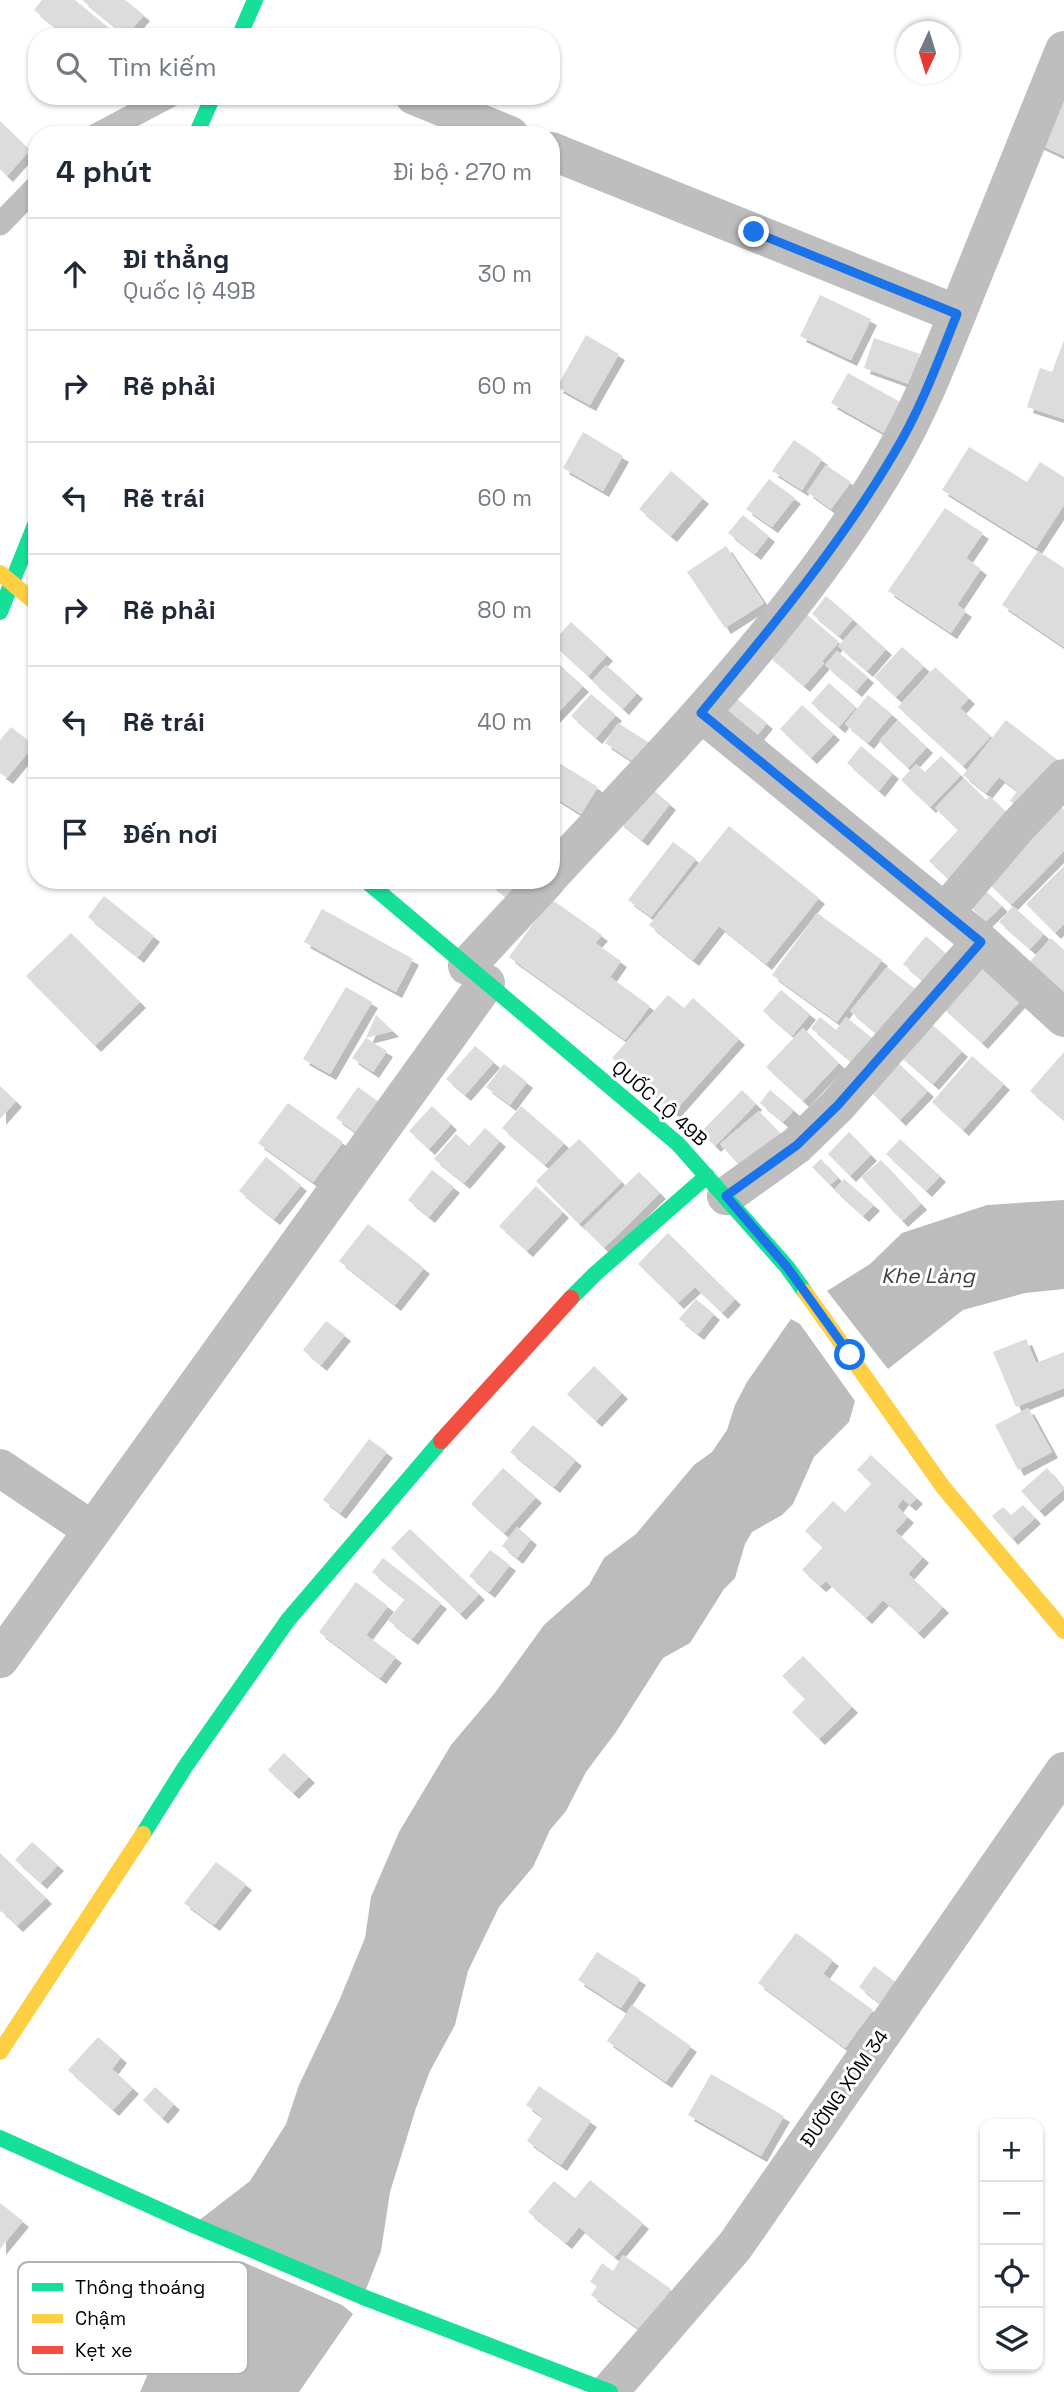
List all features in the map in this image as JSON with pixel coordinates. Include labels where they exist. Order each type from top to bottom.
[{"type":"street","points":[[560,865],[701,713],[798,596],[894,454],[927,391],[1064,50]]},
{"type":"street","points":[[200,126],[209,105]]},
{"type":"street","points":[[436,105],[488,126]]},
{"type":"street","points":[[560,155],[957,314]]},
{"type":"street","points":[[0,612],[6,578],[28,537]]},
{"type":"street","points":[[6,578],[28,596]]},
{"type":"street","points":[[701,713],[981,942],[1064,1018]]},
{"type":"street","points":[[945,912],[1019,825],[1064,778]]},
{"type":"street","name":"QUỐC LỘ 49B","points":[[376,889],[678,1144],[717,1186],[787,1267],[943,1488],[1064,1631]]},
{"type":"street","points":[[0,1659],[477,975],[540,889]]},
{"type":"street","points":[[0,2052],[192,1756],[288,1620],[400,1486],[559,1310],[595,1274],[717,1186],[797,1145],[838,1105],[981,942]]},
{"type":"street","points":[[0,1468],[92,1530]]},
{"type":"street","name":"ĐƯỜNG XÓM 34","points":[[610,2392],[735,2246],[1064,1771]]},
{"type":"street","points":[[0,2138],[192,2225],[363,2297],[610,2392]]},
{"type":"lane","points":[[113,126],[153,105]]},
{"type":"lane","points":[[0,224],[28,195]]},
{"type":"water","name":"Khe Làng","points":[[1064,1200],[1064,1289],[1025,1293],[963,1310],[888,1369],[827,1291],[870,1264],[902,1233],[987,1205]]},
{"type":"water","points":[[791,1319],[800,1324],[855,1401],[849,1422],[814,1457],[793,1504],[782,1515],[752,1532],[745,1544],[735,1578],[724,1589],[690,1643],[663,1658],[616,1732],[586,1772],[566,1811],[550,1830],[533,1867],[499,1907],[468,1971],[455,2025],[430,2071],[416,2108],[390,2192],[381,2251],[363,2297],[193,2225],[250,2181],[286,2124],[299,2085],[365,1938],[371,1897],[399,1832],[451,1745],[494,1694],[544,1625],[589,1585],[604,1558],[636,1534],[694,1465],[712,1452],[727,1430],[735,1405],[747,1382]]},
{"type":"water","points":[[248,2264],[342,2305],[353,2314],[299,2392],[140,2392],[148,2374],[248,2374]]},
{"type":"building","points":[[42,0],[75,0],[109,28],[56,28],[34,10]]},
{"type":"building","points":[[82,0],[125,0],[144,15],[133,28],[116,28]]},
{"type":"building","points":[[1064,72],[1064,156],[1030,140]]},
{"type":"building","points":[[0,121],[28,148],[28,152],[7,176],[0,169]]},
{"type":"building","points":[[820,295],[871,319],[851,360],[800,336]]},
{"type":"building","points":[[586,335],[619,354],[590,405],[560,389],[560,382]]},
{"type":"building","points":[[874,338],[920,354],[909,384],[864,368]]},
{"type":"building","points":[[1064,340],[1064,419],[1027,407],[1040,368],[1052,372]]},
{"type":"building","points":[[848,373],[902,403],[886,434],[831,403]]},
{"type":"building","points":[[583,432],[623,456],[603,491],[563,468]]},
{"type":"building","points":[[794,440],[822,459],[802,490],[772,471]]},
{"type":"building","points":[[969,447],[1027,482],[1040,462],[1064,477],[1064,505],[1036,548],[942,490]]},
{"type":"building","points":[[826,465],[851,482],[831,509],[807,492]]},
{"type":"building","points":[[671,471],[703,498],[671,536],[639,509]]},
{"type":"building","points":[[769,479],[795,498],[772,527],[746,509]]},
{"type":"building","points":[[945,508],[983,533],[966,558],[981,569],[957,605],[966,611],[951,633],[888,591]]},
{"type":"building","points":[[743,515],[769,536],[755,554],[728,533]]},
{"type":"building","points":[[726,546],[764,603],[725,628],[687,572]]},
{"type":"building","points":[[1038,551],[1064,568],[1064,647],[1002,605]]},
{"type":"building","points":[[826,596],[853,619],[839,636],[812,614]]},
{"type":"building","points":[[804,612],[839,642],[804,686],[767,654]]},
{"type":"building","points":[[571,622],[607,655],[588,676],[560,650],[560,634]]},
{"type":"building","points":[[858,624],[886,649],[867,671],[838,646]]},
{"type":"building","points":[[902,647],[924,666],[896,697],[874,677]]},
{"type":"building","points":[[837,651],[868,677],[856,691],[825,665]]},
{"type":"building","points":[[560,665],[583,686],[560,710]]},
{"type":"building","points":[[606,665],[637,693],[623,709],[592,681]]},
{"type":"building","points":[[935,667],[969,698],[960,708],[991,736],[963,766],[898,707]]},
{"type":"building","points":[[829,683],[856,707],[839,727],[811,703]]},
{"type":"building","points":[[591,694],[616,715],[596,738],[571,716]]},
{"type":"building","points":[[731,694],[767,723],[751,743],[716,714]]},
{"type":"building","points":[[868,695],[892,714],[868,743],[845,724]]},
{"type":"building","points":[[802,705],[834,734],[811,758],[780,729]]},
{"type":"building","points":[[898,720],[927,747],[908,768],[879,741]]},
{"type":"building","points":[[1006,720],[1059,761],[1021,809],[1010,801],[1017,791],[999,777],[986,793],[963,775]]},
{"type":"building","points":[[618,723],[651,744],[637,764],[605,743]]},
{"type":"building","points":[[11,727],[28,740],[28,752],[7,778],[0,773],[0,740]]},
{"type":"building","points":[[861,746],[893,773],[879,791],[847,763]]},
{"type":"building","points":[[941,756],[961,775],[930,807],[901,780],[916,764],[925,772]]},
{"type":"building","points":[[560,764],[598,787],[581,814],[560,801]]},
{"type":"building","points":[[964,778],[986,800],[990,796],[1015,821],[955,885],[929,861],[958,830],[935,808]]},
{"type":"building","points":[[647,785],[670,804],[642,840],[618,821]]},
{"type":"building","points":[[1056,802],[1064,810],[1064,851],[1011,905],[983,878]]},
{"type":"building","points":[[729,826],[819,898],[766,964],[719,926],[693,960],[649,925]]},
{"type":"building","points":[[673,842],[696,859],[651,917],[628,900]]},
{"type":"building","points":[[1064,866],[1064,924],[1055,933],[1026,904]]},
{"type":"building","points":[[497,889],[513,889],[506,897]]},
{"type":"building","points":[[985,890],[1002,906],[985,922],[970,906]]},
{"type":"building","points":[[104,896],[154,936],[138,957],[88,917]]},
{"type":"building","points":[[551,899],[602,935],[595,943],[621,961],[610,977],[650,1006],[625,1040],[509,957]]},
{"type":"building","points":[[1013,906],[1044,934],[1030,949],[999,922]]},
{"type":"building","points":[[322,909],[413,959],[396,992],[304,942]]},
{"type":"building","points":[[817,913],[882,960],[837,1022],[772,975]]},
{"type":"building","points":[[71,933],[140,1002],[95,1046],[26,976]]},
{"type":"building","points":[[926,936],[950,957],[927,984],[903,964]]},
{"type":"building","points":[[1051,938],[1064,950],[1064,995],[1028,964]]},
{"type":"building","points":[[980,963],[1021,1000],[982,1043],[940,1005]]},
{"type":"building","points":[[887,967],[919,992],[881,1037],[850,1011]]},
{"type":"building","points":[[346,987],[372,1002],[330,1074],[303,1059]]},
{"type":"building","points":[[781,990],[810,1014],[792,1036],[763,1011]]},
{"type":"building","points":[[668,995],[684,1008],[693,998],[739,1039],[674,1112],[612,1058]]},
{"type":"building","points":[[376,1015],[393,1031],[366,1038]]},
{"type":"building","points":[[820,1017],[836,1030],[846,1017],[877,1042],[857,1066],[811,1028]]},
{"type":"building","points":[[926,1019],[962,1051],[933,1084],[897,1053]]},
{"type":"building","points":[[803,1028],[839,1063],[803,1101],[766,1067]]},
{"type":"building","points":[[366,1038],[387,1051],[373,1072],[352,1058]]},
{"type":"building","points":[[475,1046],[494,1062],[465,1095],[446,1079]]},
{"type":"building","points":[[1064,1052],[1064,1120],[1030,1091]]},
{"type":"building","points":[[972,1056],[1004,1084],[963,1130],[932,1102]]},
{"type":"building","points":[[896,1061],[928,1091],[900,1120],[869,1090]]},
{"type":"building","points":[[504,1064],[527,1082],[510,1105],[486,1087]]},
{"type":"building","points":[[0,1086],[16,1101],[0,1119]]},
{"type":"building","points":[[358,1087],[386,1107],[364,1138],[336,1118]]},
{"type":"building","points":[[742,1090],[756,1104],[715,1146],[701,1132]]},
{"type":"building","points":[[770,1090],[794,1110],[783,1122],[760,1103]]},
{"type":"building","points":[[288,1103],[343,1142],[313,1182],[258,1143]]},
{"type":"building","points":[[432,1106],[451,1124],[429,1149],[409,1131]]},
{"type":"building","points":[[521,1106],[564,1143],[545,1165],[502,1128]]},
{"type":"building","points":[[759,1111],[785,1139],[746,1173],[720,1144]]},
{"type":"building","points":[[485,1128],[500,1141],[464,1183],[434,1159],[456,1134],[469,1146]]},
{"type":"building","points":[[849,1132],[871,1155],[850,1176],[828,1154]]},
{"type":"building","points":[[579,1139],[622,1182],[579,1224],[536,1181]]},
{"type":"building","points":[[900,1139],[940,1176],[926,1191],[886,1154]]},
{"type":"building","points":[[266,1157],[301,1185],[274,1219],[239,1191]]},
{"type":"building","points":[[821,1159],[838,1178],[830,1185],[812,1167]]},
{"type":"building","points":[[881,1160],[921,1204],[902,1221],[861,1177]]},
{"type":"building","points":[[432,1170],[454,1187],[429,1217],[408,1200]]},
{"type":"building","points":[[639,1172],[660,1193],[604,1248],[583,1227]]},
{"type":"building","points":[[844,1179],[874,1205],[863,1216],[834,1190]]},
{"type":"building","points":[[536,1186],[563,1212],[527,1251],[499,1226]]},
{"type":"building","points":[[368,1224],[424,1268],[395,1305],[339,1261]]},
{"type":"building","points":[[668,1233],[735,1299],[722,1313],[695,1287],[678,1303],[638,1264]]},
{"type":"building","points":[[696,1299],[714,1314],[698,1334],[679,1319]]},
{"type":"building","points":[[326,1321],[345,1335],[321,1365],[303,1350]]},
{"type":"building","points":[[1026,1339],[1036,1363],[1064,1352],[1064,1388],[1016,1407],[993,1352]]},
{"type":"building","points":[[594,1366],[622,1393],[596,1421],[567,1394]]},
{"type":"building","points":[[1028,1408],[1052,1452],[1018,1470],[995,1425]]},
{"type":"building","points":[[533,1425],[576,1460],[554,1487],[510,1452]]},
{"type":"building","points":[[369,1439],[387,1452],[340,1513],[323,1500]]},
{"type":"building","points":[[871,1455],[917,1498],[910,1505],[903,1499],[897,1507],[908,1517],[895,1531],[923,1557],[908,1574],[943,1607],[918,1633],[883,1600],[866,1618],[826,1581],[820,1586],[802,1570],[823,1547],[805,1531],[833,1501],[845,1512],[872,1483],[857,1470]]},
{"type":"building","points":[[503,1468],[536,1497],[504,1533],[471,1504]]},
{"type":"building","points":[[1047,1468],[1064,1489],[1039,1511],[1021,1491]]},
{"type":"building","points":[[1023,1505],[1035,1518],[1012,1539],[992,1516],[1003,1507],[1011,1515]]},
{"type":"building","points":[[517,1527],[531,1539],[517,1558],[502,1546]]},
{"type":"building","points":[[410,1529],[479,1594],[460,1614],[391,1548]]},
{"type":"building","points":[[490,1550],[510,1565],[489,1592],[469,1576]]},
{"type":"building","points":[[383,1558],[441,1603],[412,1639],[388,1620],[405,1599],[372,1572]]},
{"type":"building","points":[[356,1582],[388,1606],[366,1635],[396,1657],[380,1678],[319,1632]]},
{"type":"building","points":[[803,1656],[852,1707],[819,1739],[792,1712],[805,1699],[782,1676]]},
{"type":"building","points":[[284,1753],[309,1777],[293,1793],[268,1770]]},
{"type":"building","points":[[32,1842],[58,1865],[41,1883],[15,1860]]},
{"type":"building","points":[[0,1853],[46,1898],[17,1926],[0,1912]]},
{"type":"building","points":[[216,1862],[246,1884],[214,1925],[184,1903]]},
{"type":"building","points":[[796,1933],[833,1960],[823,1974],[873,2010],[845,2048],[758,1983]]},
{"type":"building","points":[[597,1952],[640,1979],[621,2008],[578,1980]]},
{"type":"building","points":[[874,1966],[897,1983],[881,2004],[859,1987]]},
{"type":"building","points":[[632,2005],[691,2046],[666,2082],[607,2041]]},
{"type":"building","points":[[98,2037],[121,2057],[112,2069],[133,2088],[113,2110],[68,2070]]},
{"type":"building","points":[[711,2074],[784,2116],[761,2156],[688,2115]]},
{"type":"building","points":[[539,2086],[591,2121],[561,2165],[527,2141],[543,2117],[526,2105]]},
{"type":"building","points":[[155,2087],[174,2104],[162,2118],[143,2100]]},
{"type":"building","points":[[590,2180],[643,2223],[615,2257],[579,2227],[566,2243],[528,2212],[554,2181],[575,2198]]},
{"type":"building","points":[[0,2203],[23,2221],[0,2249]]},
{"type":"building","points":[[623,2255],[671,2289],[642,2331],[591,2295],[597,2286],[590,2282],[602,2263],[613,2271]]},
{"type":"traffic: fast","points":[[243,28],[255,0]]},
{"type":"traffic: fast","points":[[200,126],[209,105]]},
{"type":"traffic: fast","points":[[0,612],[28,542]]},
{"type":"traffic: fast","points":[[376,889],[678,1144],[787,1267],[805,1292]]},
{"type":"traffic: fast","points":[[571,1298],[707,1176]]},
{"type":"traffic: fast","points":[[143,1834],[185,1767],[288,1620],[441,1441]]},
{"type":"traffic: fast","points":[[0,2138],[193,2225],[363,2297],[610,2392]]},
{"type":"traffic: slow","points":[[0,573],[28,596]]},
{"type":"traffic: slow","points":[[805,1292],[943,1487],[1064,1631]]},
{"type":"traffic: slow","points":[[0,2052],[143,1834]]},
{"type":"traffic: jam","points":[[441,1441],[571,1298]]},
{"type":"route","points":[[754,232],[957,314],[927,391],[894,454],[848,526],[798,596],[701,713],[981,942],[838,1105],[797,1145],[726,1196],[787,1267],[850,1355]]}]
